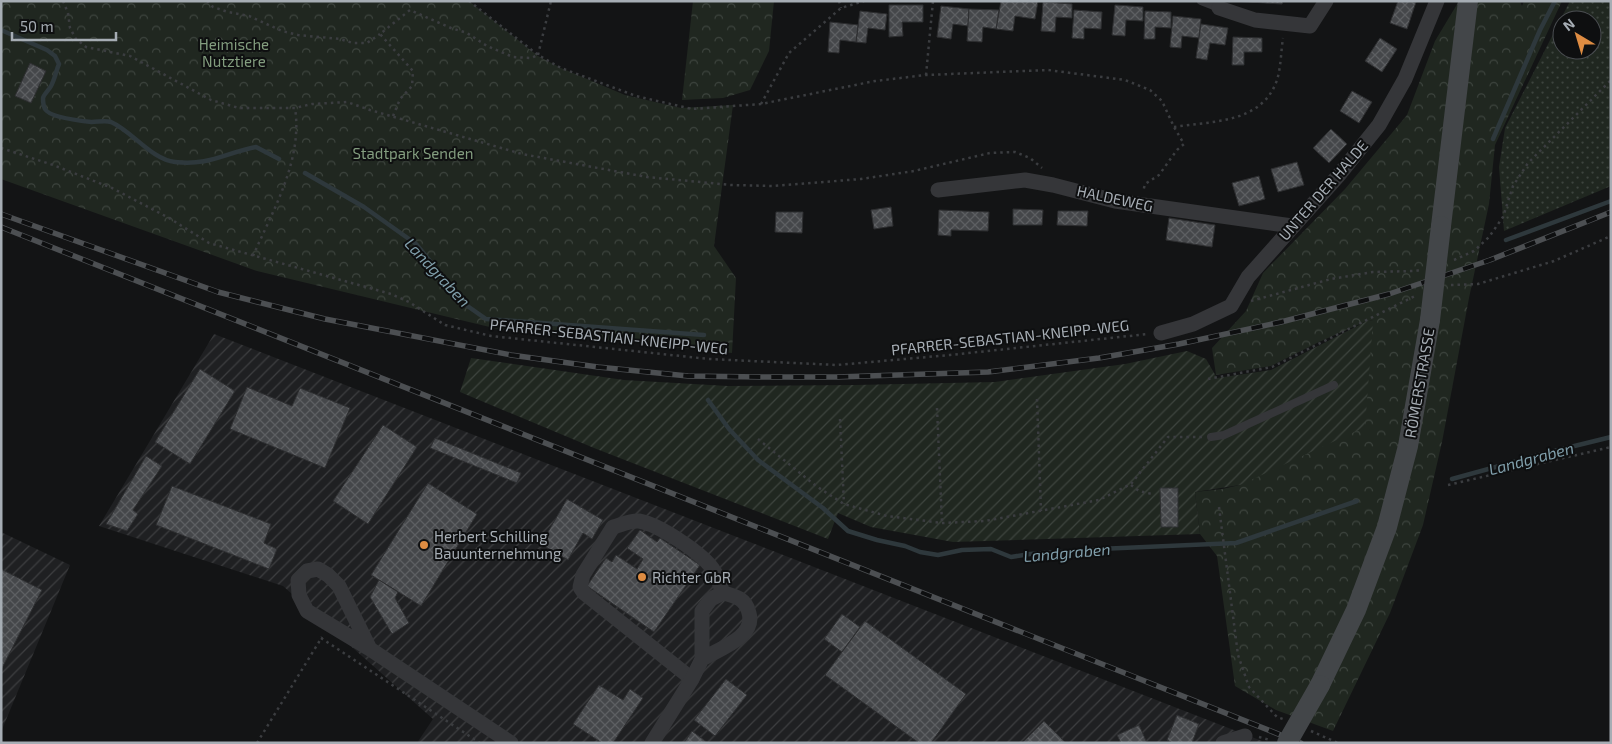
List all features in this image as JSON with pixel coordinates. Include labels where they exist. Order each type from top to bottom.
[{"type":"main road","name":"RÖMERSTRASSE","points":[[1287,743],[1320,685],[1356,610],[1387,527],[1408,446],[1430,320],[1468,1]]},
{"type":"street","points":[[1219,8],[1255,20],[1310,26],[1326,1]]},
{"type":"street","name":"UNTER DER HALDE","points":[[1161,333],[1193,324],[1230,306],[1248,277],[1338,176],[1379,126],[1405,79],[1437,1]]},
{"type":"street","name":"HALDEWEG","points":[[938,190],[1025,180],[1115,201],[1292,226]]},
{"type":"street","points":[[692,679],[584,593],[580,587],[583,575],[613,527],[638,521],[653,525],[673,536],[704,559],[714,570],[723,592]]},
{"type":"street","points":[[370,649],[339,586],[328,575],[318,570],[307,571],[298,580],[299,594],[308,611],[326,632],[370,649],[511,743]]},
{"type":"street","points":[[652,743],[692,679],[702,658],[702,611],[711,599],[723,592],[738,596],[748,606],[751,620],[747,630],[740,638],[702,658]]},
{"type":"street","points":[[1223,743],[1245,736]]},
{"type":"lane","points":[[1201,1],[1219,8]]},
{"type":"lane","points":[[1211,436],[1224,434],[1334,385]]},
{"type":"path","points":[[63,1],[68,14],[70,28],[76,39],[86,47],[130,56],[211,100],[239,108],[295,108],[312,104],[347,102],[522,154],[647,177],[731,185],[772,186],[862,179],[914,171],[990,153],[1015,152],[1030,158],[1040,165],[1053,185]]},
{"type":"path","points":[[206,1],[213,7],[250,16],[282,31],[298,35],[340,39],[353,43],[367,43],[410,10],[467,33],[487,46],[513,56],[531,58],[538,55]]},
{"type":"path","points":[[469,1],[538,55],[561,68],[636,96],[692,109],[761,104],[875,81],[926,76],[1048,70],[1125,80],[1150,90],[1162,101],[1184,144],[1177,150],[1159,175],[1145,184],[1139,205]]},
{"type":"path","points":[[538,55],[551,1]]},
{"type":"path","points":[[839,1],[841,8]]},
{"type":"path","points":[[761,104],[789,53],[841,8],[864,1]]},
{"type":"path","points":[[926,76],[933,1]]},
{"type":"path","points":[[1174,127],[1228,120],[1251,112],[1268,98],[1277,80],[1285,24]]},
{"type":"path","points":[[380,34],[413,71],[412,86],[400,100],[393,116]]},
{"type":"path","points":[[252,256],[288,177],[296,138],[295,108]]},
{"type":"path","name":"PFARRER-SEBASTIAN-KNEIPP-WEG","points":[[1,148],[53,165],[112,188],[169,218],[209,243],[392,294],[409,302],[445,325],[491,336],[709,360],[837,365],[1161,333]]},
{"type":"path","points":[[1445,285],[1478,284],[1554,261],[1611,236]]},
{"type":"path","points":[[1208,379],[1272,367],[1420,294]]},
{"type":"path","points":[[1037,399],[1041,511]]},
{"type":"path","points":[[936,408],[942,523]]},
{"type":"path","points":[[840,419],[844,504]]},
{"type":"path","points":[[758,439],[816,486],[844,504],[886,516],[942,523],[985,521],[1099,500],[1131,484],[1168,437],[1211,436]]},
{"type":"path","points":[[1448,485],[1611,447]]},
{"type":"path","points":[[1131,484],[1139,491],[1152,494]]},
{"type":"path","points":[[1219,507],[1238,655],[1249,687],[1277,717],[1286,721]]},
{"type":"path","points":[[258,743],[326,632],[480,743]]},
{"type":"path","points":[[1303,728],[1338,743]]},
{"type":"path","points":[[1245,736],[1263,737],[1276,743]]},
{"type":"shaded area","points":[[214,334],[1262,741],[1260,743],[417,743],[433,719],[283,586],[99,526]]},
{"type":"shaded area","points":[[1,532],[70,565],[1,732]]},
{"type":"green space","name":"Stadtpark Senden","points":[[1,1],[469,1],[538,56],[561,68],[625,95],[681,108],[733,105],[714,246],[736,278],[732,353],[498,329],[257,271],[1,179]]},
{"type":"green space","points":[[693,1],[774,1],[769,51],[750,90],[723,98],[682,100]]},
{"type":"green space","points":[[1459,1],[1520,1],[1522,6],[1524,1],[1562,1],[1558,10],[1552,10],[1552,22],[1495,145],[1489,204],[1442,442],[1423,525],[1390,613],[1333,731],[1276,710],[1235,686],[1217,556],[1200,534],[1195,492],[1240,485],[1373,321],[1369,320],[1319,342],[1271,366],[1216,375],[1212,348],[1246,311],[1263,273],[1345,189],[1407,115],[1435,41]]},
{"type":"green space","points":[[1570,1],[1611,1],[1611,186],[1504,231],[1499,167],[1505,128],[1552,36],[1552,60],[1602,60],[1602,10],[1565,10]]},
{"type":"green space","points":[[1369,320],[1373,321],[1365,427],[1240,485],[1195,492],[1200,534],[953,542],[871,527],[838,513],[828,539],[594,448],[460,392],[471,358],[624,380],[728,386],[855,385],[995,382],[1125,364],[1187,351],[1206,359],[1217,378],[1271,370]]},
{"type":"building","points":[[1001,1],[1038,1],[1035,19],[1015,16],[1013,31],[996,29]]},
{"type":"building","points":[[1232,1],[1283,1],[1282,4]]},
{"type":"building","points":[[1398,1],[1416,2],[1407,29],[1390,23]]},
{"type":"building","points":[[1043,2],[1072,4],[1072,18],[1056,17],[1055,32],[1041,31]]},
{"type":"building","points":[[889,5],[923,5],[923,22],[902,22],[903,36],[889,37]]},
{"type":"building","points":[[1115,5],[1143,7],[1143,21],[1126,20],[1125,36],[1112,35]]},
{"type":"building","points":[[941,6],[969,9],[968,26],[953,24],[951,39],[937,37]]},
{"type":"building","points":[[969,9],[999,10],[996,29],[983,27],[982,42],[967,41]]},
{"type":"building","points":[[1074,10],[1102,12],[1101,29],[1084,28],[1084,39],[1072,38]]},
{"type":"building","points":[[860,11],[887,14],[885,30],[868,28],[866,43],[856,42]]},
{"type":"building","points":[[1145,11],[1171,12],[1171,28],[1155,27],[1155,39],[1144,39]]},
{"type":"building","points":[[1173,16],[1201,19],[1199,38],[1182,36],[1181,48],[1170,47]]},
{"type":"building","points":[[830,22],[858,25],[856,42],[840,40],[839,53],[828,52]]},
{"type":"building","points":[[1201,24],[1228,28],[1225,45],[1210,43],[1207,60],[1196,58]]},
{"type":"building","points":[[1233,37],[1262,38],[1262,52],[1244,52],[1244,65],[1232,65]]},
{"type":"building","points":[[1380,38],[1397,49],[1382,72],[1365,61]]},
{"type":"building","points":[[30,63],[46,71],[31,103],[15,96]]},
{"type":"building","points":[[1352,91],[1372,102],[1359,123],[1340,111]]},
{"type":"building","points":[[1331,129],[1347,144],[1329,163],[1313,148]]},
{"type":"building","points":[[1297,162],[1304,185],[1278,192],[1271,169]]},
{"type":"building","points":[[1259,176],[1265,199],[1239,206],[1232,183]]},
{"type":"building","points":[[891,207],[893,226],[874,229],[871,210]]},
{"type":"building","points":[[1013,209],[1043,210],[1042,225],[1013,225]]},
{"type":"building","points":[[939,210],[989,212],[988,231],[951,230],[951,236],[938,235]]},
{"type":"building","points":[[1058,211],[1088,211],[1087,226],[1057,225]]},
{"type":"building","points":[[776,212],[803,212],[802,233],[775,232]]},
{"type":"building","points":[[1169,218],[1215,225],[1212,247],[1166,240]]},
{"type":"building","points":[[200,369],[235,391],[190,464],[155,442]]},
{"type":"building","points":[[247,387],[292,406],[300,388],[350,408],[325,468],[230,429]]},
{"type":"building","points":[[383,425],[417,447],[368,524],[333,501]]},
{"type":"building","points":[[435,438],[521,473],[517,483],[430,448]]},
{"type":"building","points":[[146,456],[162,466],[133,510],[138,514],[127,531],[106,524]]},
{"type":"building","name":"Herbert Schilling Bauunternehmung","points":[[428,483],[477,514],[421,606],[371,575]]},
{"type":"building","points":[[172,486],[271,524],[264,543],[277,549],[269,569],[156,525]]},
{"type":"building","points":[[1160,488],[1178,488],[1178,527],[1161,527]]},
{"type":"building","points":[[567,499],[603,520],[592,539],[583,533],[568,560],[541,544]]},
{"type":"building","name":"Richter GbR","points":[[640,530],[657,542],[660,538],[700,565],[654,632],[587,586],[606,558],[612,562],[616,555],[637,569],[643,559],[627,548]]},
{"type":"building","points":[[1,569],[42,590],[1,670]]},
{"type":"building","points":[[379,580],[398,592],[395,598],[409,623],[392,634],[370,597]]},
{"type":"building","points":[[842,614],[860,627],[842,652],[824,639]]},
{"type":"building","points":[[865,621],[966,694],[931,743],[919,743],[825,675]]},
{"type":"building","points":[[726,679],[747,695],[715,736],[694,720]]},
{"type":"building","points":[[599,685],[623,700],[630,689],[643,698],[613,743],[602,743],[573,724]]},
{"type":"building","points":[[1177,715],[1199,724],[1192,743],[1173,743],[1167,740]]},
{"type":"building","points":[[1044,721],[1066,743],[1022,743]]},
{"type":"building","points":[[1139,725],[1147,743],[1121,743],[1117,735]]},
{"type":"building","points":[[692,731],[708,743],[684,743]]},
{"type":"waterway","points":[[1493,139],[1540,30],[1555,1]]},
{"type":"waterway","name":"Landgraben","points":[[1,30],[47,50],[55,56],[59,64],[52,83],[43,98],[45,109],[53,115],[81,121],[111,122],[119,126],[150,151],[175,162],[207,161],[256,147],[279,159]]},
{"type":"waterway","name":"Landgraben","points":[[305,173],[364,207],[416,244],[466,305],[486,319],[704,335]]},
{"type":"waterway","points":[[1506,240],[1611,201]]},
{"type":"waterway","name":"Landgraben","points":[[708,400],[729,429],[758,460],[823,508],[848,531],[905,546],[920,552],[938,555],[962,550],[991,549],[1011,557],[1099,549],[1236,543],[1357,501]]},
{"type":"waterway","name":"Landgraben","points":[[1452,479],[1611,437]]},
{"type":"railway","points":[[1,214],[218,292],[325,319],[511,355],[598,367],[688,376],[837,377],[988,372],[1099,358],[1179,344],[1281,322],[1389,294],[1490,260],[1611,212]]},
{"type":"railway","points":[[1,227],[1301,743]]},
{"type":"place","name":"Herbert Schilling Bauunternehmung","points":[[424,545]]},
{"type":"place","name":"Richter GbR","points":[[642,577]]},
{"type":"park label","name":"Heimische Nutztiere","points":[[234,52]]}]
